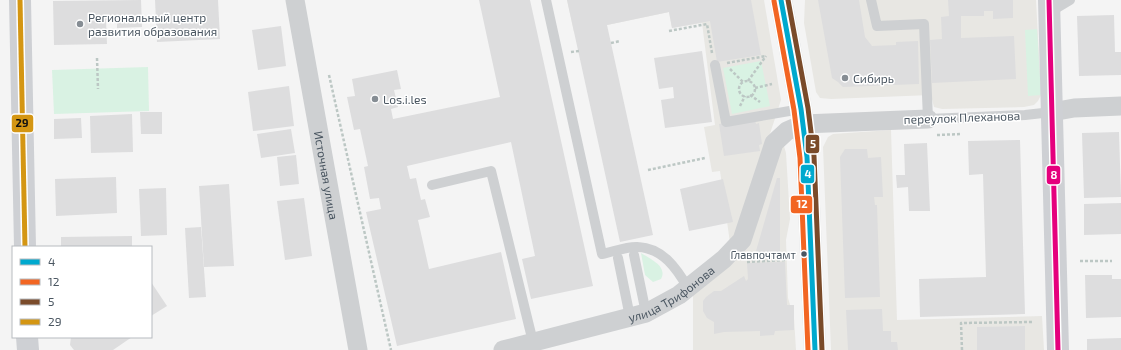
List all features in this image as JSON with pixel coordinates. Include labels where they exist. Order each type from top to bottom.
[{"type":"main road","points":[[20,0],[25,246]]},
{"type":"main road","points":[[781,0],[802,116],[807,157],[815,350]]},
{"type":"main road","points":[[1050,6],[1058,350]]},
{"type":"main road","points":[[27,338],[28,350]]},
{"type":"street","name":"Источная улица","points":[[295,0],[358,350]]},
{"type":"street","name":"переулок Плеханова","points":[[1052,112],[1074,108],[1121,106]]},
{"type":"street","name":"улица Трифонова","points":[[503,350],[638,315],[679,295],[688,288],[724,259],[742,240],[774,143],[802,116]]},
{"type":"street","name":"переулок Плеханова","points":[[802,116],[830,122],[928,118]]},
{"type":"lane","points":[[546,0],[602,254],[638,246],[658,252],[677,268],[688,288]]},
{"type":"lane","points":[[871,0],[877,26],[924,24],[928,118]]},
{"type":"lane","points":[[1050,6],[1070,0]]},
{"type":"lane","points":[[715,65],[726,122],[802,116]]},
{"type":"lane","name":"переулок Плеханова","points":[[928,118],[1025,115],[1052,112]]},
{"type":"lane","points":[[432,185],[490,171],[533,342]]},
{"type":"lane","points":[[634,255],[638,315]]},
{"type":"lane","points":[[618,258],[638,315]]},
{"type":"path","points":[[669,31],[706,24],[715,65]]},
{"type":"path","points":[[611,43],[620,41]]},
{"type":"path","points":[[766,56],[748,81],[743,82],[724,64],[766,56]]},
{"type":"path","points":[[97,58],[98,89]]},
{"type":"path","points":[[329,75],[391,350]]},
{"type":"path","points":[[748,81],[752,83],[755,88]]},
{"type":"path","points":[[743,82],[740,88],[743,95],[750,96],[755,88],[772,84]]},
{"type":"path","name":"переулок Плеханова","points":[[942,135],[962,134]]},
{"type":"path","points":[[648,170],[705,158]]},
{"type":"path","points":[[752,261],[786,260]]},
{"type":"path","points":[[1080,261],[1112,261]]},
{"type":"path","points":[[962,350],[961,323],[1032,322]]},
{"type":"shaded area","points":[[567,0],[764,0],[781,100],[737,235],[730,243],[720,171],[712,172],[704,127],[715,125],[702,23],[672,28],[669,12],[574,32]]},
{"type":"shaded area","points":[[805,0],[1036,0],[1041,95],[1034,105],[1024,107],[942,109],[934,107],[931,95],[831,99],[820,98],[816,92],[804,23]]},
{"type":"shaded area","points":[[891,130],[897,320],[1042,316],[1044,350],[831,350],[823,147],[828,137],[833,134]]},
{"type":"shaded area","points":[[780,145],[784,146],[786,153],[790,219],[786,240],[788,298],[794,318],[796,350],[693,350],[693,294],[728,263]]},
{"type":"green space","points":[[1037,29],[1041,95],[1028,96],[1025,30]]},
{"type":"green space","points":[[761,61],[770,106],[732,114],[723,68]]},
{"type":"green space","points":[[148,67],[149,111],[54,114],[52,70]]},
{"type":"green space","points":[[641,253],[657,263],[663,274],[661,279],[653,282],[645,275]]},
{"type":"building","name":"Региональный центр развития образования","points":[[141,0],[142,27],[117,28],[117,20],[106,20],[107,44],[54,45],[53,1]]},
{"type":"building","points":[[155,0],[218,0],[220,39],[157,42]]},
{"type":"building","points":[[479,0],[530,0],[593,286],[531,299],[522,259],[535,256],[511,142],[407,166],[410,179],[416,178],[421,200],[425,199],[430,217],[418,220],[429,269],[501,252],[516,319],[397,346],[366,212],[381,209],[379,198],[370,199],[364,167],[368,166],[360,129],[354,130],[347,97],[355,96],[352,79],[397,70],[401,89],[394,90],[398,107],[391,109],[393,119],[500,97]]},
{"type":"building","points":[[567,0],[751,0],[761,55],[717,62],[710,21],[672,28],[669,12],[607,25],[653,235],[620,242]]},
{"type":"building","points":[[818,0],[859,0],[865,37],[872,46],[896,45],[896,42],[918,41],[919,84],[843,87],[832,78]]},
{"type":"building","points":[[948,0],[1013,0],[1013,18],[993,19],[993,11],[984,11],[984,16],[961,16],[961,38],[1014,36],[1016,79],[932,83],[930,40],[942,39],[941,17],[949,16]]},
{"type":"building","points":[[1114,15],[1115,52],[1121,52],[1121,75],[1079,76],[1077,16]]},
{"type":"building","points":[[281,26],[286,66],[258,70],[252,30]]},
{"type":"building","points":[[702,51],[712,122],[665,128],[661,100],[674,98],[673,87],[659,89],[654,58]]},
{"type":"building","points":[[289,86],[294,126],[253,131],[248,92]]},
{"type":"building","points":[[140,112],[162,112],[162,134],[141,134]]},
{"type":"building","points":[[132,114],[133,152],[91,153],[90,116]]},
{"type":"building","points":[[81,118],[82,138],[54,139],[54,119]]},
{"type":"building","points":[[755,119],[756,124],[759,123],[762,144],[759,145],[760,151],[724,156],[719,124]]},
{"type":"building","points":[[291,129],[295,153],[261,158],[257,134]]},
{"type":"building","points":[[1119,132],[1121,197],[1084,198],[1082,133]]},
{"type":"building","points":[[1020,140],[1025,314],[920,317],[919,279],[986,277],[983,174],[969,175],[968,141]]},
{"type":"building","points":[[927,143],[930,211],[909,211],[908,187],[897,188],[896,175],[905,175],[904,144]]},
{"type":"building","points":[[845,149],[867,149],[868,158],[881,157],[883,197],[874,197],[875,205],[877,205],[880,297],[845,298],[840,157]]},
{"type":"building","points":[[296,155],[299,184],[280,186],[277,157]]},
{"type":"building","points":[[116,177],[117,213],[56,216],[55,179]]},
{"type":"building","points":[[777,178],[780,178],[780,257],[761,257],[756,251]]},
{"type":"building","points":[[723,179],[733,222],[689,231],[680,189]]},
{"type":"building","points":[[229,184],[234,266],[204,267],[199,186]]},
{"type":"building","points":[[166,188],[167,235],[141,236],[139,189]]},
{"type":"building","points":[[304,198],[312,256],[285,260],[277,201]]},
{"type":"building","points":[[1121,203],[1121,234],[1084,235],[1084,204]]},
{"type":"building","points":[[201,227],[206,297],[189,298],[185,228]]},
{"type":"building","points":[[132,236],[132,246],[61,246],[61,237]]},
{"type":"building","points":[[785,262],[787,305],[794,305],[794,330],[775,331],[774,335],[760,336],[760,331],[724,332],[714,334],[714,322],[707,318],[703,311],[703,301],[706,297],[714,291],[721,291],[744,276],[746,281],[748,279],[747,263]]},
{"type":"building","points":[[1085,275],[1112,275],[1112,279],[1121,279],[1121,317],[1086,318]]},
{"type":"building","points":[[152,284],[167,306],[152,315]]},
{"type":"building","points":[[882,309],[883,331],[891,331],[891,342],[897,342],[898,350],[848,350],[846,310]]},
{"type":"building","points":[[1025,326],[1025,350],[977,350],[977,327]]},
{"type":"building","points":[[71,338],[131,338],[113,350],[74,350],[70,345]]},
{"type":"building","points":[[1121,338],[1121,350],[1087,350],[1087,339]]},
{"type":"transit line","name":"29","points":[[20,0],[25,246]]},
{"type":"transit line","name":"4","points":[[781,0],[801,109],[807,157],[815,350]]},
{"type":"transit line","name":"5","points":[[788,0],[808,108],[814,156],[822,350]]},
{"type":"transit line","name":"8","points":[[1049,0],[1058,350]]},
{"type":"transit line","name":"12","points":[[774,1],[794,110],[800,158],[808,350]]},
{"type":"place","name":"Региональный центр развития образования","points":[[80,24]]},
{"type":"place","name":"Сибирь","points":[[845,78]]},
{"type":"place","name":"Los.i.les","points":[[375,99]]},
{"type":"place","name":"Главпочтамт","points":[[804,254]]}]
